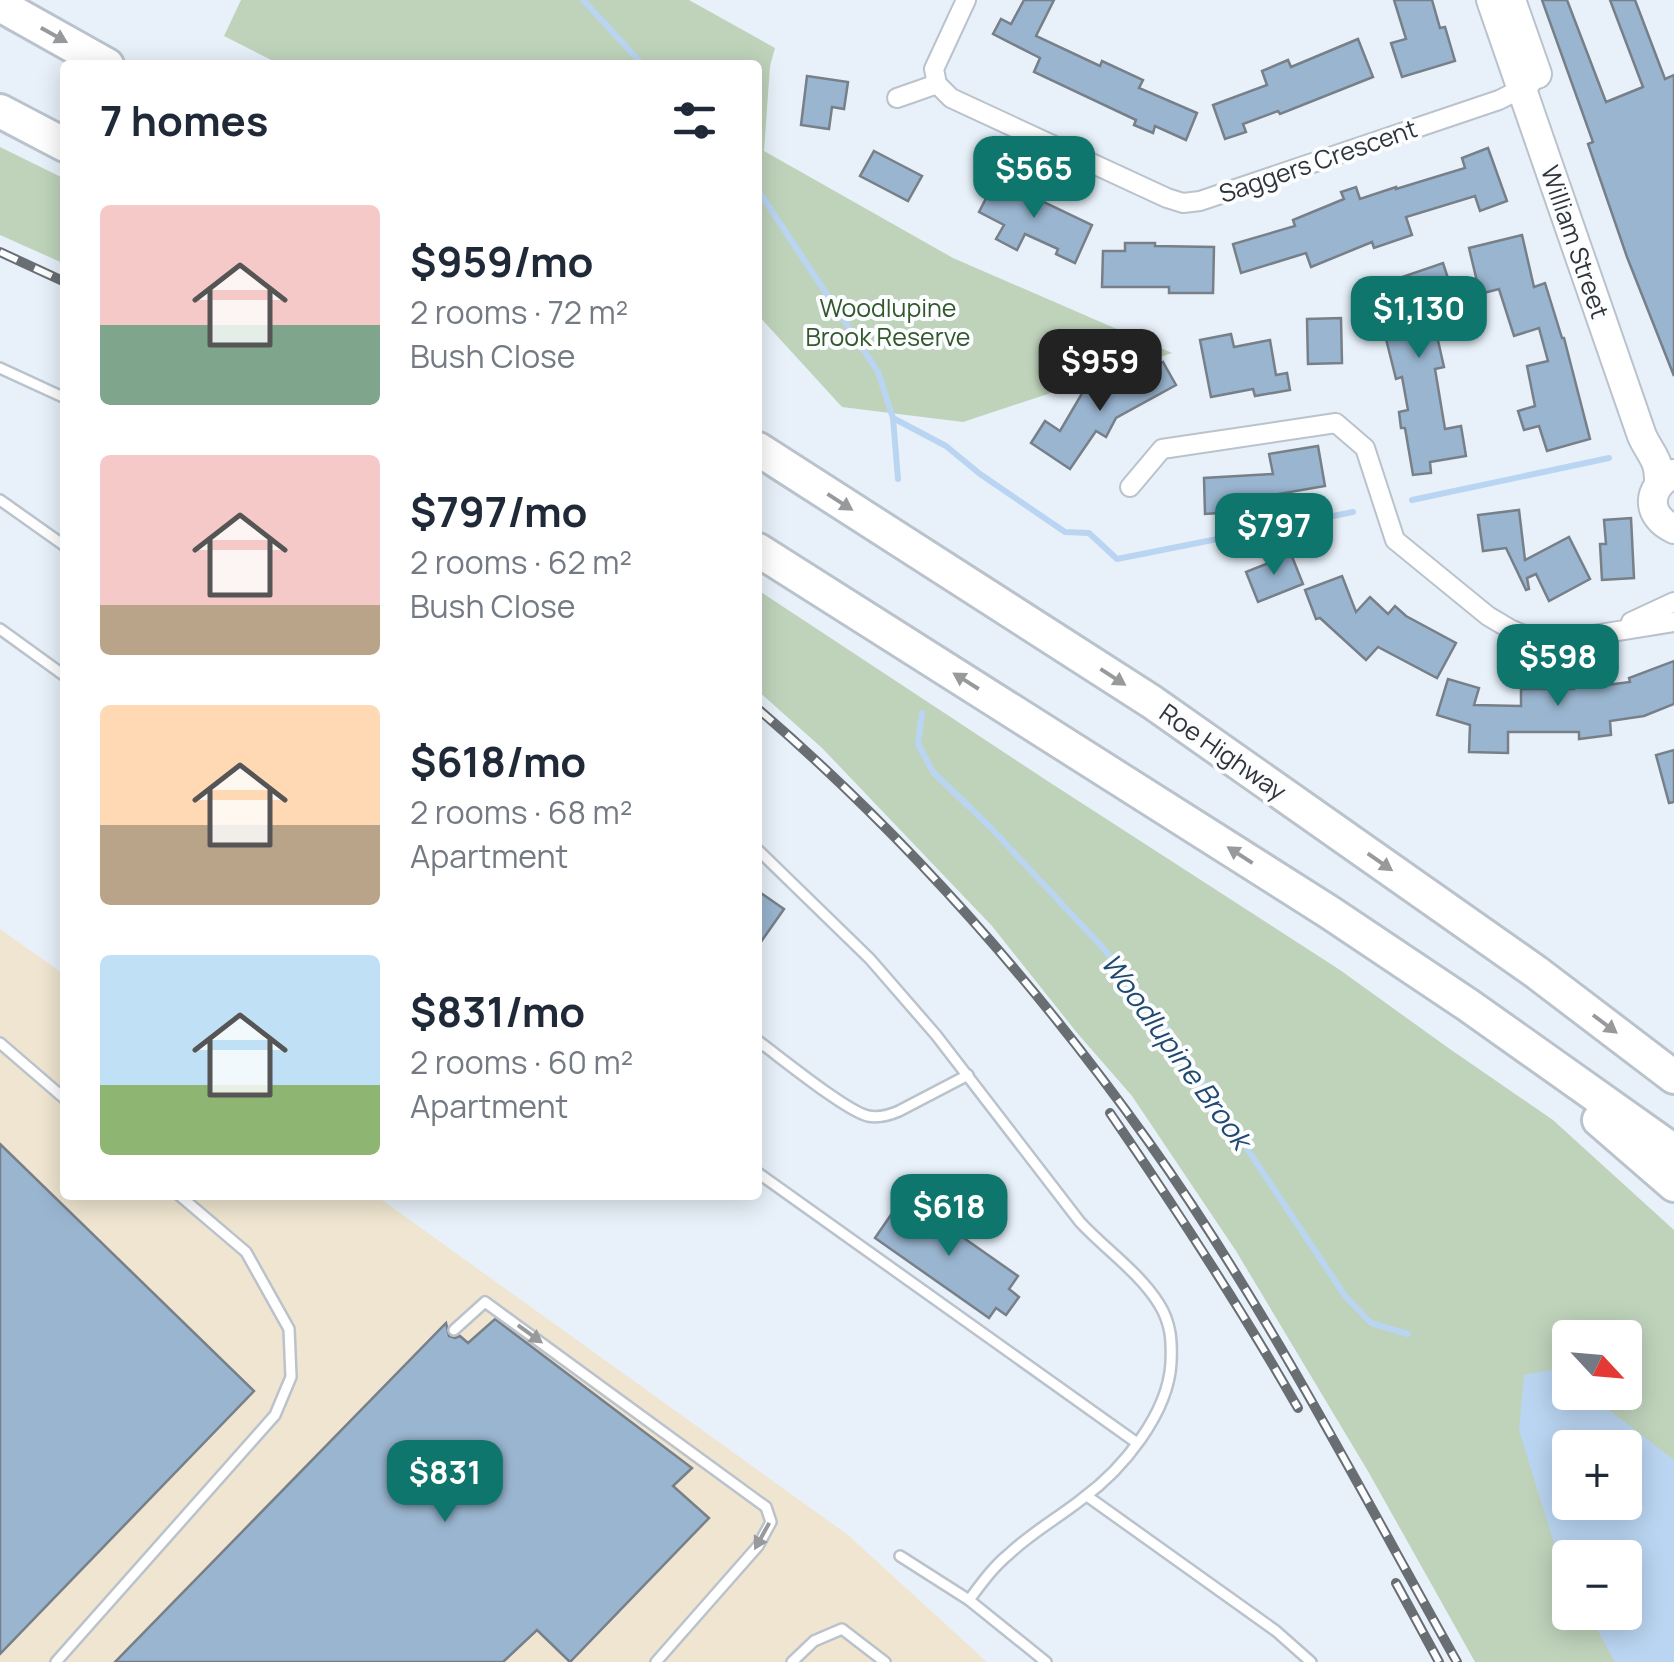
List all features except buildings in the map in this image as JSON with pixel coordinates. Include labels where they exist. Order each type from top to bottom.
[{"type":"highway","points":[[0,5],[98,60]]},
{"type":"highway","points":[[0,111],[60,142]]},
{"type":"highway","name":"Roe Highway","points":[[762,452],[1152,702],[1536,972],[1674,1077]]},
{"type":"highway","points":[[762,553],[1282,881],[1468,1005],[1674,1151]]},
{"type":"highway","points":[[1468,1005],[1674,1186]]},
{"type":"main road","name":"William Street","points":[[1491,0],[1530,84],[1651,410],[1674,453]]},
{"type":"main road","points":[[1502,0],[1530,84]]},
{"type":"main road","name":"William Street","points":[[1512,0],[1530,84],[1642,436],[1666,478],[1653,502],[1655,511],[1672,530]]},
{"type":"street","points":[[897,98],[936,84],[934,68],[966,0]]},
{"type":"street","name":"Saggers Crescent","points":[[936,84],[951,98],[1183,202],[1200,201],[1499,100],[1530,84]]},
{"type":"street","points":[[1130,487],[1162,449],[1336,423],[1365,448],[1395,540],[1510,630],[1556,642],[1674,622]]},
{"type":"street","points":[[1613,631],[1674,602]]},
{"type":"lane","points":[[0,368],[60,396]]},
{"type":"lane","points":[[0,500],[60,542]]},
{"type":"lane","points":[[0,629],[60,672]]},
{"type":"lane","points":[[762,854],[870,960],[936,1035],[1080,1222],[1139,1278],[1169,1323],[1172,1342],[1168,1390],[1137,1442],[1086,1496],[1008,1554],[969,1600]]},
{"type":"lane","points":[[0,1043],[60,1094]]},
{"type":"lane","points":[[762,1044],[850,1107],[869,1116],[899,1112],[968,1075]]},
{"type":"lane","points":[[762,1176],[1137,1442]]},
{"type":"lane","points":[[56,1662],[275,1416],[291,1377],[289,1330],[246,1252],[185,1200]]},
{"type":"lane","points":[[454,1330],[485,1302],[766,1507],[771,1522],[758,1546],[656,1662]]},
{"type":"lane","points":[[1086,1496],[1276,1630],[1311,1662]]},
{"type":"lane","points":[[900,1556],[969,1600],[1046,1662]]},
{"type":"lane","points":[[792,1662],[814,1642],[842,1629],[886,1662]]},
{"type":"shaded area","points":[[0,929],[60,971],[60,1200],[382,1200],[848,1535],[987,1662],[0,1662]]},
{"type":"green space","name":"Woodlupine Brook Reserve","points":[[241,0],[689,0],[775,48],[770,66],[764,151],[953,258],[1172,353],[963,422],[842,407],[762,319],[762,60],[271,60],[224,36]]},
{"type":"green space","points":[[0,147],[60,177],[60,262],[0,235]]},
{"type":"green space","points":[[762,593],[1340,970],[1553,1120],[1674,1230],[1674,1662],[1475,1662],[1369,1473],[1236,1251],[1132,1096],[992,926],[822,748],[762,695]]},
{"type":"water","points":[[1552,1370],[1552,1410],[1609,1410],[1635,1430],[1552,1430],[1552,1520],[1642,1520],[1642,1435],[1674,1460],[1674,1662],[1615,1662],[1597,1630],[1642,1630],[1642,1540],[1553,1540],[1519,1430],[1524,1375]]},
{"type":"waterway","name":"Woodlupine Brook","points":[[583,0],[638,60]]},
{"type":"waterway","name":"Woodlupine Brook","points":[[762,196],[878,372],[893,418],[898,479]]},
{"type":"waterway","points":[[893,418],[946,446],[1065,532],[1089,533],[1117,559],[1353,512]]},
{"type":"waterway","points":[[1412,500],[1609,458]]},
{"type":"waterway","name":"Woodlupine Brook","points":[[922,713],[918,744],[933,772],[1104,949],[1165,1025],[1345,1296],[1371,1323],[1408,1334]]},
{"type":"railway","points":[[0,252],[60,280]]},
{"type":"railway","points":[[762,713],[916,859],[1014,968],[1105,1082],[1232,1267],[1457,1662]]},
{"type":"railway","points":[[1110,1113],[1207,1259],[1298,1408]]},
{"type":"railway","points":[[1396,1583],[1439,1662]]}]
